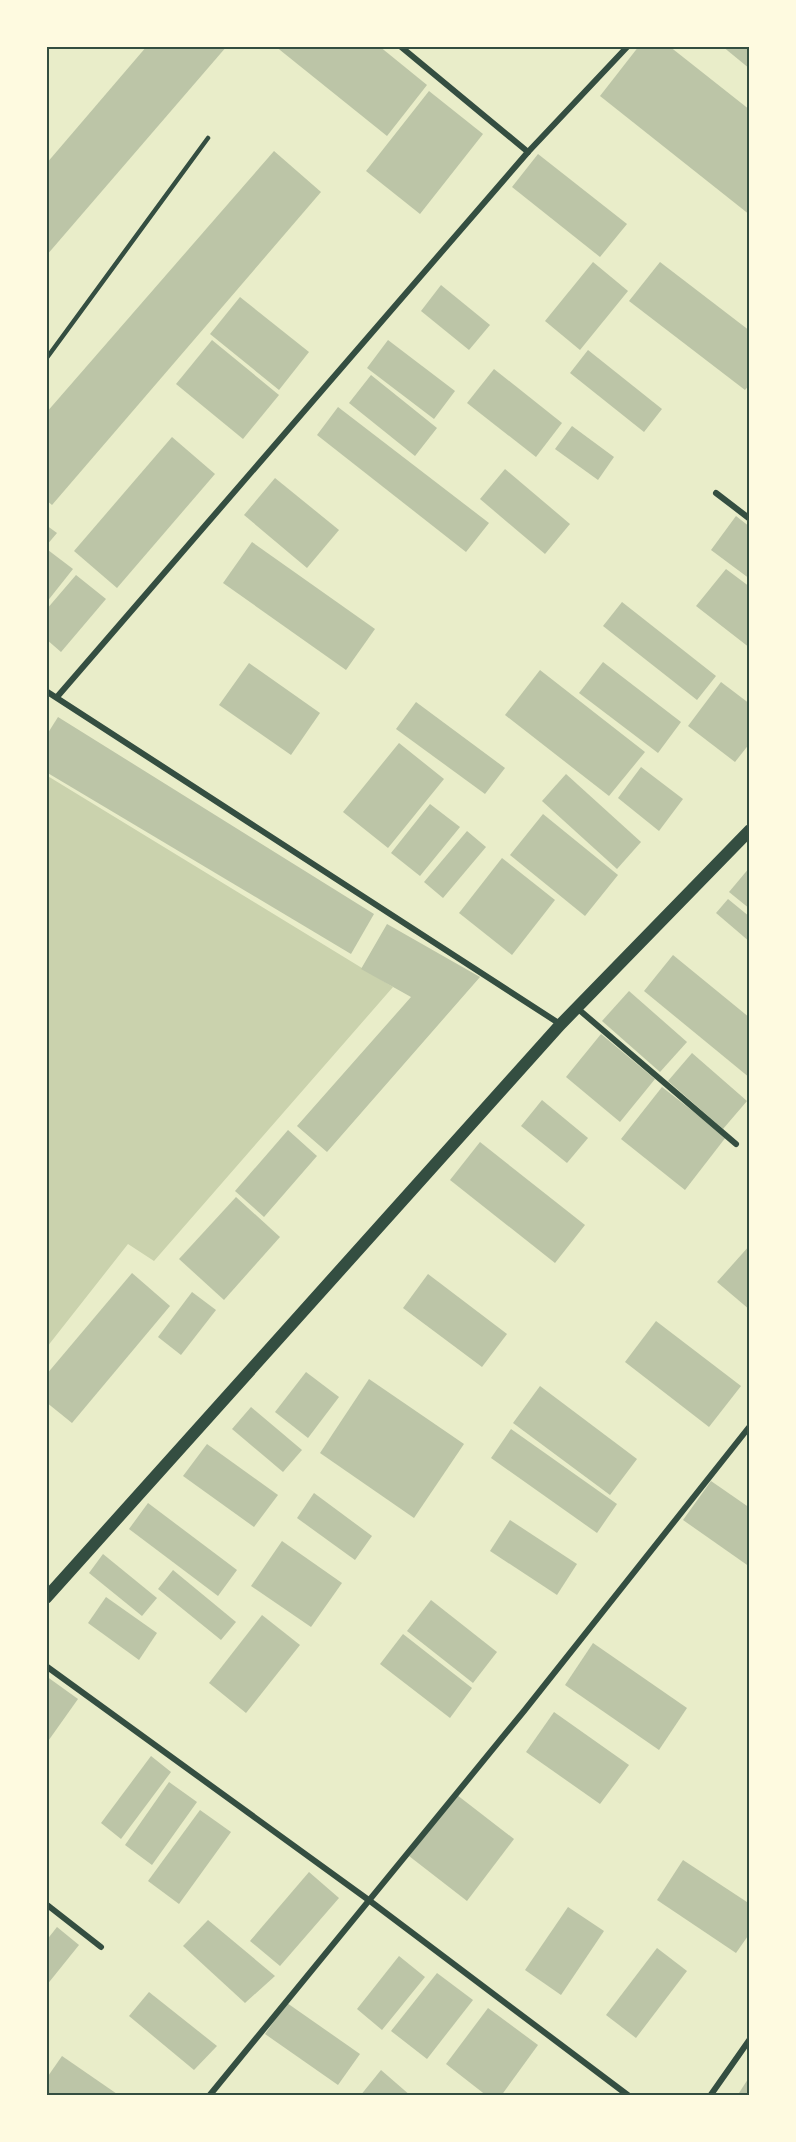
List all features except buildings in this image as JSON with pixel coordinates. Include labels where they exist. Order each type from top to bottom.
[{"type":"main road","points":[[46,1598],[560,1025],[750,830]]},
{"type":"street","points":[[400,46],[528,152]]},
{"type":"street","points":[[57,697],[528,152],[628,46]]},
{"type":"street","points":[[716,493],[750,519]]},
{"type":"street","points":[[46,691],[560,1025]]},
{"type":"street","points":[[577,1007],[736,1144]]},
{"type":"street","points":[[209,2096],[370,1901],[750,1426]]},
{"type":"street","points":[[46,1666],[370,1901],[629,2096]]},
{"type":"street","points":[[46,1905],[101,1947]]},
{"type":"street","points":[[710,2096],[750,2039]]},
{"type":"lane","points":[[46,359],[208,138]]},
{"type":"green space","points":[[46,775],[393,987],[154,1261],[128,1244],[47,1347]]}]
